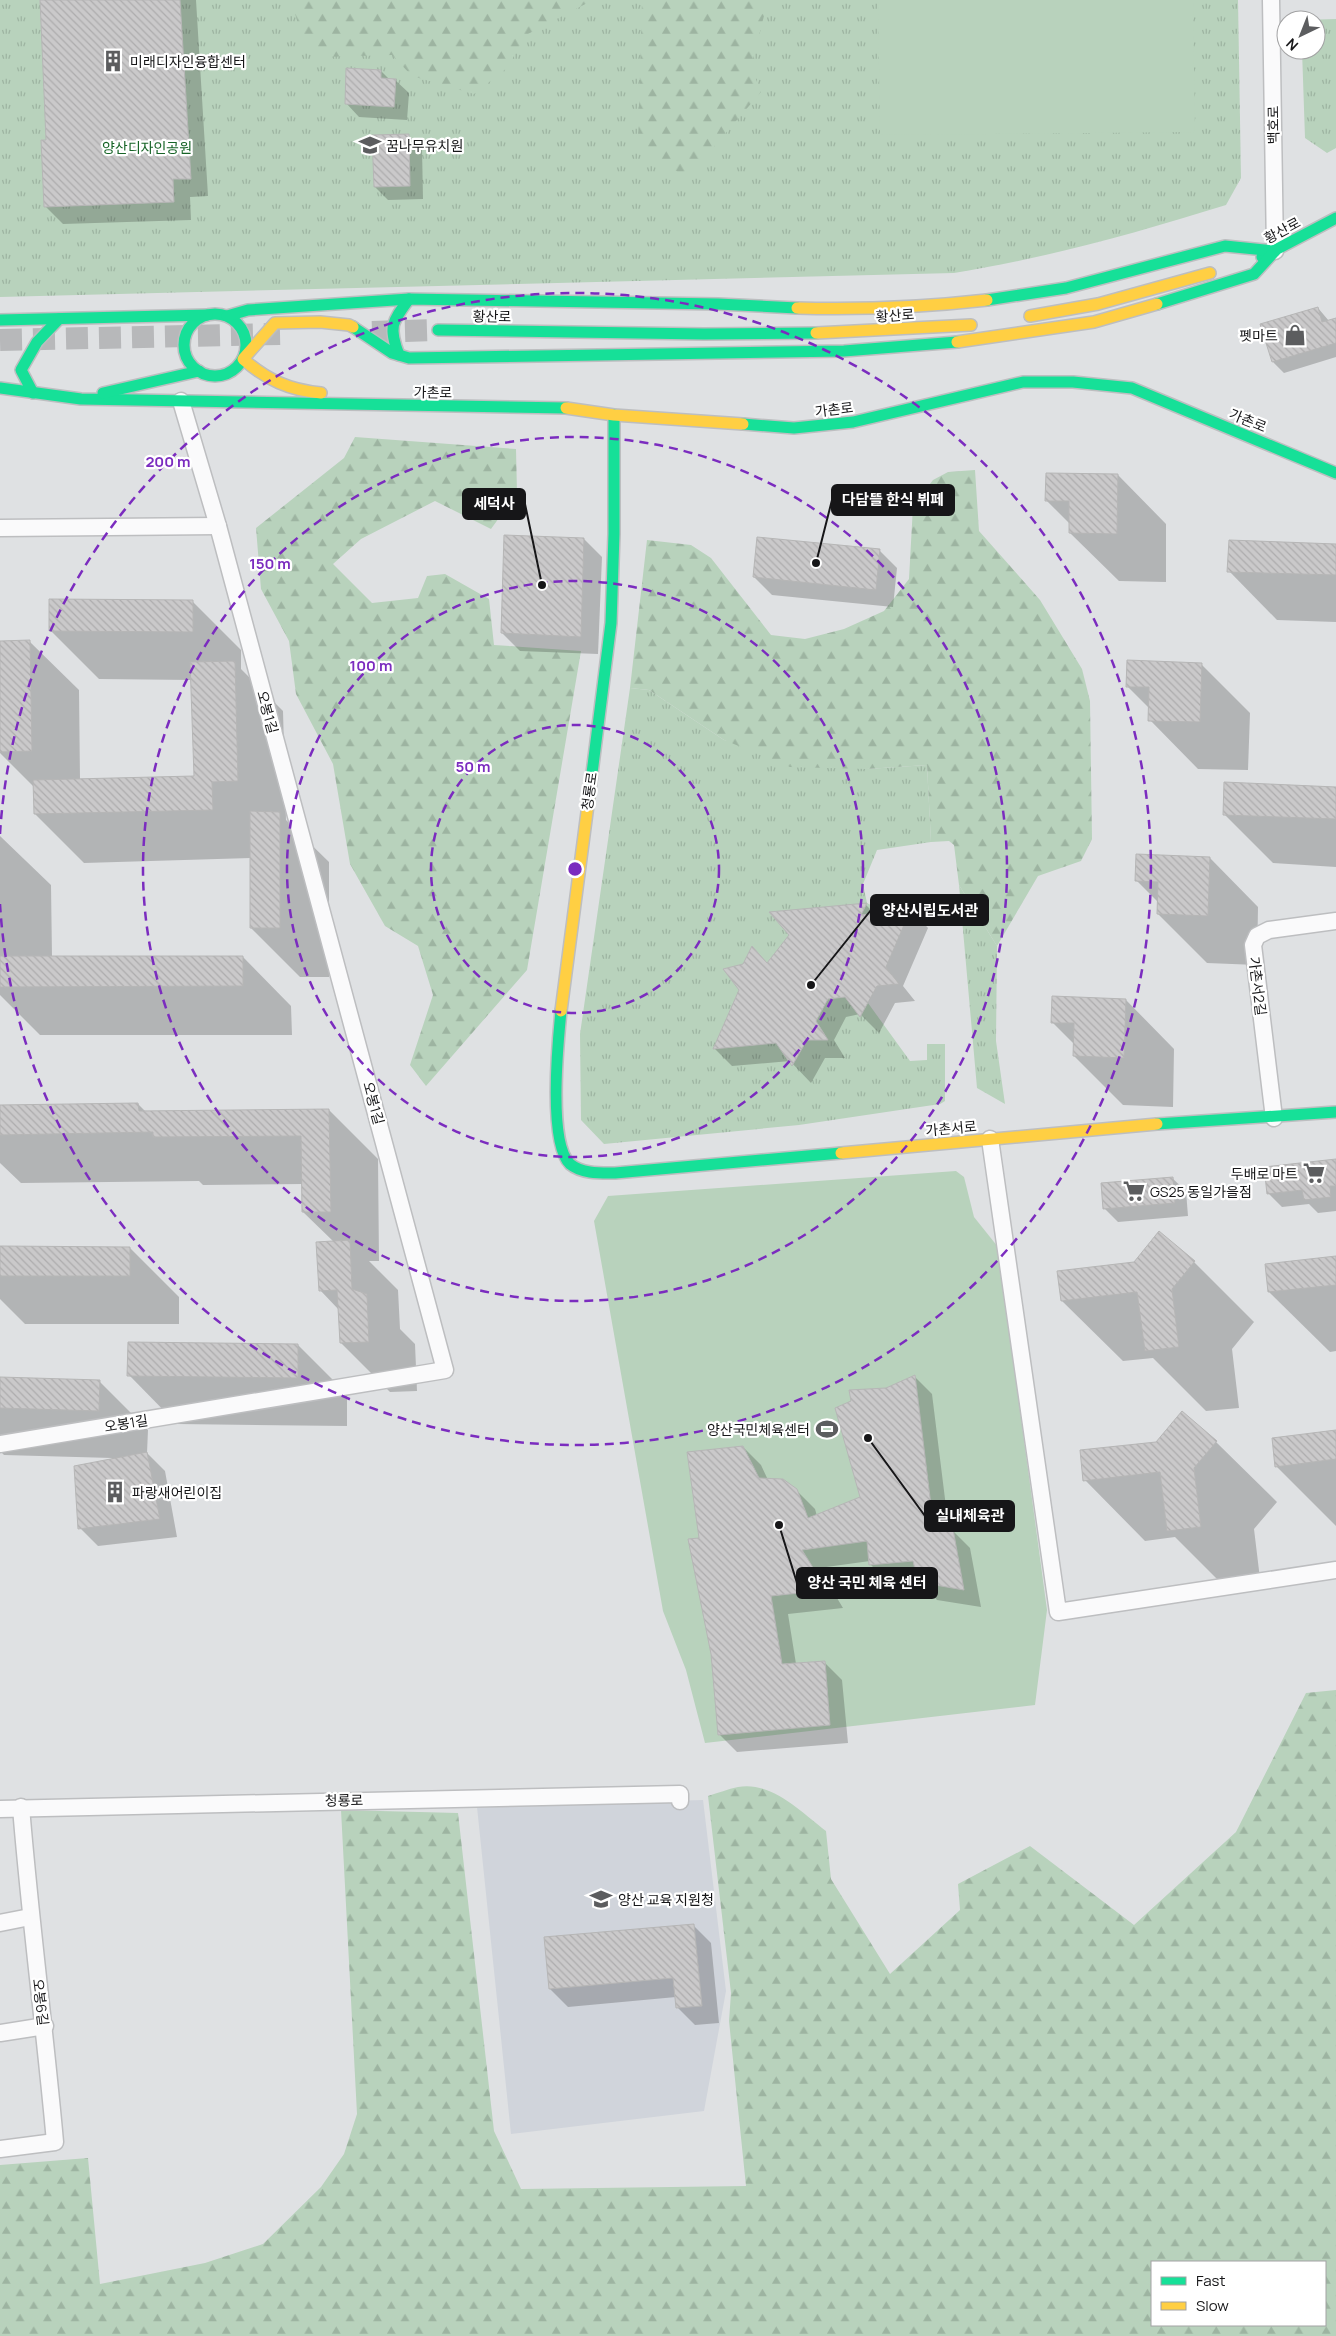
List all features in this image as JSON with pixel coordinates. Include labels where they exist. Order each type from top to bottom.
[{"type":"main road","name":"황산로","points":[[1245,262],[1275,250],[1336,218]]},
{"type":"main road","points":[[0,320],[227,316],[248,310],[409,299],[718,304],[830,309],[941,305],[1000,299],[1066,288],[1226,246],[1275,250]]},
{"type":"main road","points":[[80,399],[134,384],[199,371],[218,376],[232,370],[275,324],[320,322],[348,325],[399,356],[408,358],[844,351],[963,341],[1094,322],[1185,296],[1254,274],[1275,250]]},
{"type":"main road","points":[[1018,318],[1098,304],[1218,270]]},
{"type":"main road","points":[[399,356],[390,334],[392,322],[409,299]]},
{"type":"main road","points":[[199,371],[191,364],[186,355],[186,335],[198,319],[207,315]]},
{"type":"main road","points":[[227,316],[236,321],[246,339],[243,359]]},
{"type":"main road","points":[[33,393],[21,370],[30,350],[45,331],[59,319]]},
{"type":"main road","name":"황산로","points":[[438,330],[748,334],[880,331],[979,323]]},
{"type":"main road","points":[[243,359],[274,384],[301,391],[338,394],[432,394],[463,407]]},
{"type":"main road","name":"가촌로","points":[[0,388],[80,399],[316,405],[569,408],[614,415],[794,428],[853,422],[1023,382],[1073,382],[1132,388],[1336,472]]},
{"type":"main road","name":"청룡로","points":[[570,1164],[562,1150],[557,1071],[565,958],[608,651],[613,552],[614,415]]},
{"type":"main road","name":"가촌서로","points":[[570,1164],[584,1172],[615,1173],[1173,1123],[1274,1118],[1336,1112]]},
{"type":"street","name":"백호로","points":[[1271,0],[1275,250]]},
{"type":"street","name":"오봉1길","points":[[0,1444],[446,1370],[218,526],[181,401]]},
{"type":"street","points":[[0,528],[218,526]]},
{"type":"street","name":"가촌서2길","points":[[1274,1118],[1252,945],[1257,936],[1269,930],[1336,921]]},
{"type":"street","points":[[990,1140],[1058,1612],[1336,1570]]},
{"type":"street","name":"청룡로","points":[[0,1809],[21,1807],[680,1794],[680,1801]]},
{"type":"street","name":"오봉6길","points":[[0,2149],[55,2142],[45,2026],[30,1917],[21,1807]]},
{"type":"street","points":[[0,1922],[30,1917]]},
{"type":"street","points":[[0,2033],[45,2026]]},
{"type":"shaded area","name":"양산 교육 지원청","points":[[703,1800],[726,1991],[704,2111],[511,2134],[477,1807]]},
{"type":"green space","name":"양산디자인공원","points":[[0,0],[1238,0],[1241,178],[1226,205],[1091,244],[1023,260],[954,273],[0,297]]},
{"type":"green space","points":[[291,0],[593,0],[526,35],[507,68],[474,94],[412,76],[392,55],[323,57],[319,51],[306,51]]},
{"type":"green space","points":[[642,0],[768,0],[751,67],[761,92],[687,178],[638,146]]},
{"type":"green space","points":[[878,0],[1193,0],[1195,132],[880,135]]},
{"type":"green space","points":[[1326,19],[1336,19],[1336,148],[1327,153],[1305,138],[1302,60],[1326,60]]},
{"type":"green space","points":[[355,437],[516,449],[517,493],[491,529],[435,501],[361,539],[333,564],[372,603],[418,598],[427,576],[445,574],[489,599],[494,645],[581,651],[527,970],[426,1086],[410,1065],[433,995],[418,946],[385,926],[350,864],[333,764],[296,694],[289,641],[261,589],[256,528],[344,458]]},
{"type":"green space","points":[[975,470],[979,531],[1040,600],[1082,669],[1090,701],[1092,839],[1081,861],[1038,876],[997,946],[959,885],[954,845],[949,841],[931,842],[927,765],[867,769],[790,767],[724,740],[649,690],[630,688],[647,540],[691,545],[711,558],[771,635],[805,639],[844,629],[884,611],[909,579],[913,506],[933,480],[948,472]]},
{"type":"green space","points":[[630,688],[649,690],[724,740],[867,769],[927,765],[931,842],[877,850],[863,884],[867,903],[884,912],[911,909],[886,967],[899,984],[877,986],[868,1003],[910,1061],[927,1060],[927,1044],[945,1044],[945,1101],[940,1104],[799,1125],[604,1144],[581,1120],[580,1034]]},
{"type":"green space","points":[[959,885],[997,946],[996,1041],[1005,1104],[977,1088]]},
{"type":"green space","name":"양산국민체육센터","points":[[956,1171],[964,1177],[974,1217],[998,1247],[1047,1610],[1035,1705],[705,1743],[686,1670],[663,1611],[594,1221],[608,1196]]},
{"type":"green space","points":[[1336,1690],[1336,2336],[0,2336],[0,2165],[88,2158],[100,2284],[205,2263],[263,2244],[321,2187],[344,2154],[357,2114],[341,1810],[458,1813],[494,2131],[521,2189],[746,2186],[729,2021],[731,1993],[708,1796],[738,1787],[751,1786],[763,1789],[774,1793],[796,1807],[826,1831],[831,1879],[890,1974],[960,1910],[958,1884],[1030,1846],[1134,1925],[1236,1832],[1306,1693]]},
{"type":"building","name":"미래디자인융합센터","points":[[40,0],[180,0],[191,179],[173,179],[174,202],[44,207],[41,140],[46,140]]},
{"type":"building","points":[[346,68],[381,70],[381,78],[396,79],[394,107],[345,104]]},
{"type":"building","points":[[409,134],[410,186],[374,187],[372,135]]},
{"type":"building","name":"펫마트","points":[[1318,307],[1322,322],[1336,318],[1336,343],[1272,362],[1260,324]]},
{"type":"building","points":[[1046,473],[1118,474],[1117,534],[1069,533],[1069,501],[1045,501]]},
{"type":"building","points":[[504,535],[584,538],[581,637],[501,633]]},
{"type":"building","points":[[757,537],[880,549],[876,590],[753,577]]},
{"type":"building","points":[[1229,540],[1336,544],[1336,575],[1227,572]]},
{"type":"building","points":[[49,599],[193,600],[193,632],[49,631]]},
{"type":"building","points":[[30,640],[32,751],[0,752],[0,641]]},
{"type":"building","points":[[1127,660],[1202,663],[1200,722],[1148,721],[1149,687],[1126,687]]},
{"type":"building","points":[[235,661],[238,781],[212,782],[213,810],[34,814],[33,780],[194,776],[190,662]]},
{"type":"building","points":[[1224,782],[1336,787],[1336,819],[1223,815]]},
{"type":"building","points":[[250,811],[280,812],[280,928],[250,928]]},
{"type":"building","points":[[1136,854],[1210,857],[1208,916],[1157,914],[1158,882],[1135,881]]},
{"type":"building","points":[[867,903],[861,915],[911,909],[886,967],[899,984],[877,986],[860,1017],[845,997],[828,999],[816,1021],[828,1040],[807,1040],[792,1066],[776,1043],[713,1049],[739,990],[723,969],[743,964],[752,946],[767,963],[789,935],[769,912]]},
{"type":"building","points":[[0,956],[243,956],[243,986],[0,987]]},
{"type":"building","points":[[1052,996],[1126,999],[1124,1058],[1073,1056],[1074,1023],[1051,1023]]},
{"type":"building","points":[[138,1103],[139,1111],[329,1109],[331,1212],[302,1212],[301,1136],[153,1137],[153,1132],[0,1135],[0,1105]]},
{"type":"building","points":[[1336,1159],[1336,1186],[1330,1186],[1331,1197],[1304,1200],[1302,1190],[1267,1194],[1264,1167]]},
{"type":"building","points":[[1173,1177],[1175,1203],[1103,1209],[1101,1183]]},
{"type":"building","points":[[1159,1231],[1195,1261],[1172,1289],[1179,1347],[1145,1351],[1137,1292],[1061,1301],[1057,1271],[1134,1262]]},
{"type":"building","points":[[350,1240],[352,1289],[367,1294],[369,1342],[340,1343],[337,1290],[319,1291],[316,1242]]},
{"type":"building","points":[[0,1246],[130,1247],[130,1276],[0,1276]]},
{"type":"building","points":[[1336,1256],[1336,1285],[1268,1292],[1265,1264]]},
{"type":"building","points":[[128,1342],[298,1344],[298,1378],[127,1376]]},
{"type":"building","points":[[915,1375],[934,1530],[953,1529],[964,1590],[918,1582],[913,1561],[869,1565],[867,1541],[802,1550],[827,1590],[771,1596],[782,1664],[825,1661],[830,1725],[718,1735],[711,1654],[688,1539],[699,1538],[687,1452],[743,1446],[759,1478],[783,1479],[797,1489],[808,1518],[860,1497],[835,1408],[851,1401],[849,1390],[886,1388]]},
{"type":"building","points":[[0,1377],[100,1380],[99,1411],[0,1408]]},
{"type":"building","points":[[1182,1411],[1217,1441],[1194,1468],[1201,1527],[1167,1531],[1160,1472],[1083,1481],[1080,1450],[1156,1442]]},
{"type":"building","points":[[1336,1430],[1336,1459],[1275,1467],[1272,1438]]},
{"type":"building","name":"파랑새어린이집","points":[[147,1452],[160,1519],[78,1529],[74,1466]]},
{"type":"building","points":[[694,1924],[702,2006],[676,2008],[673,1978],[549,1989],[544,1937]]},
{"type":"tunnel","points":[[372,332],[438,330]]},
{"type":"tunnel","points":[[0,340],[280,334]]},
{"type":"traffic: fast","points":[[1262,257],[1336,218]]},
{"type":"traffic: fast","points":[[987,300],[1066,288],[1225,246],[1275,251]]},
{"type":"traffic: fast","points":[[1157,304],[1254,274],[1275,251]]},
{"type":"traffic: fast","points":[[227,316],[248,310],[409,299],[718,304],[797,308]]},
{"type":"traffic: fast","points":[[399,355],[394,338],[393,325],[409,299]]},
{"type":"traffic: fast","points":[[215,314],[227,316],[237,323],[244,333],[246,345],[244,357],[237,367],[227,374],[215,376],[203,374],[193,367],[186,357],[184,345],[186,333],[193,323],[203,316],[215,314]]},
{"type":"traffic: fast","points":[[0,320],[207,315]]},
{"type":"traffic: fast","points":[[33,393],[21,370],[37,342],[59,319]]},
{"type":"traffic: fast","points":[[353,327],[392,353],[409,358],[844,351],[957,342]]},
{"type":"traffic: fast","points":[[438,330],[704,334],[816,333]]},
{"type":"traffic: fast","points":[[103,393],[199,371]]},
{"type":"traffic: fast","points":[[743,424],[794,428],[853,422],[1023,382],[1073,382],[1132,388],[1336,473]]},
{"type":"traffic: fast","points":[[0,388],[81,399],[566,408]]},
{"type":"traffic: fast","points":[[589,797],[611,623],[614,534],[614,415]]},
{"type":"traffic: fast","points":[[561,1011],[556,1091],[559,1135],[563,1153],[570,1164],[580,1170],[615,1173],[841,1153]]},
{"type":"traffic: fast","points":[[1157,1124],[1336,1112]]},
{"type":"traffic: slow","points":[[1030,316],[1098,304],[1210,273]]},
{"type":"traffic: slow","points":[[797,308],[892,307],[987,300]]},
{"type":"traffic: slow","points":[[957,342],[1094,322],[1157,304]]},
{"type":"traffic: slow","points":[[321,393],[309,392],[279,383],[261,373],[243,359],[275,323],[320,322],[353,327]]},
{"type":"traffic: slow","points":[[816,333],[971,325]]},
{"type":"traffic: slow","points":[[566,408],[614,415],[743,424]]},
{"type":"traffic: slow","points":[[561,1011],[589,797]]},
{"type":"traffic: slow","points":[[841,1153],[1157,1124]]},
{"type":"place","name":"미래디자인융합센터","points":[[113,61]]},
{"type":"place","name":"꿈나무유치원","points":[[370,145]]},
{"type":"place","name":"펫마트","points":[[1295,335]]},
{"type":"place","name":"다담뜰 한식 뷔페","points":[[816,563]]},
{"type":"place","name":"세덕사","points":[[542,585]]},
{"type":"place","name":"양산시립도서관","points":[[811,985]]},
{"type":"place","name":"두배로 마트","points":[[1314,1173]]},
{"type":"place","name":"GS25 동일가을점","points":[[1134,1191]]},
{"type":"place","name":"양산국민체육센터","points":[[827,1429]]},
{"type":"place","name":"실내체육관","points":[[868,1438]]},
{"type":"place","name":"파랑새어린이집","points":[[115,1492]]},
{"type":"place","name":"양산 국민 체육 센터","points":[[779,1525]]},
{"type":"place","name":"양산 교육 지원청","points":[[601,1899]]}]
